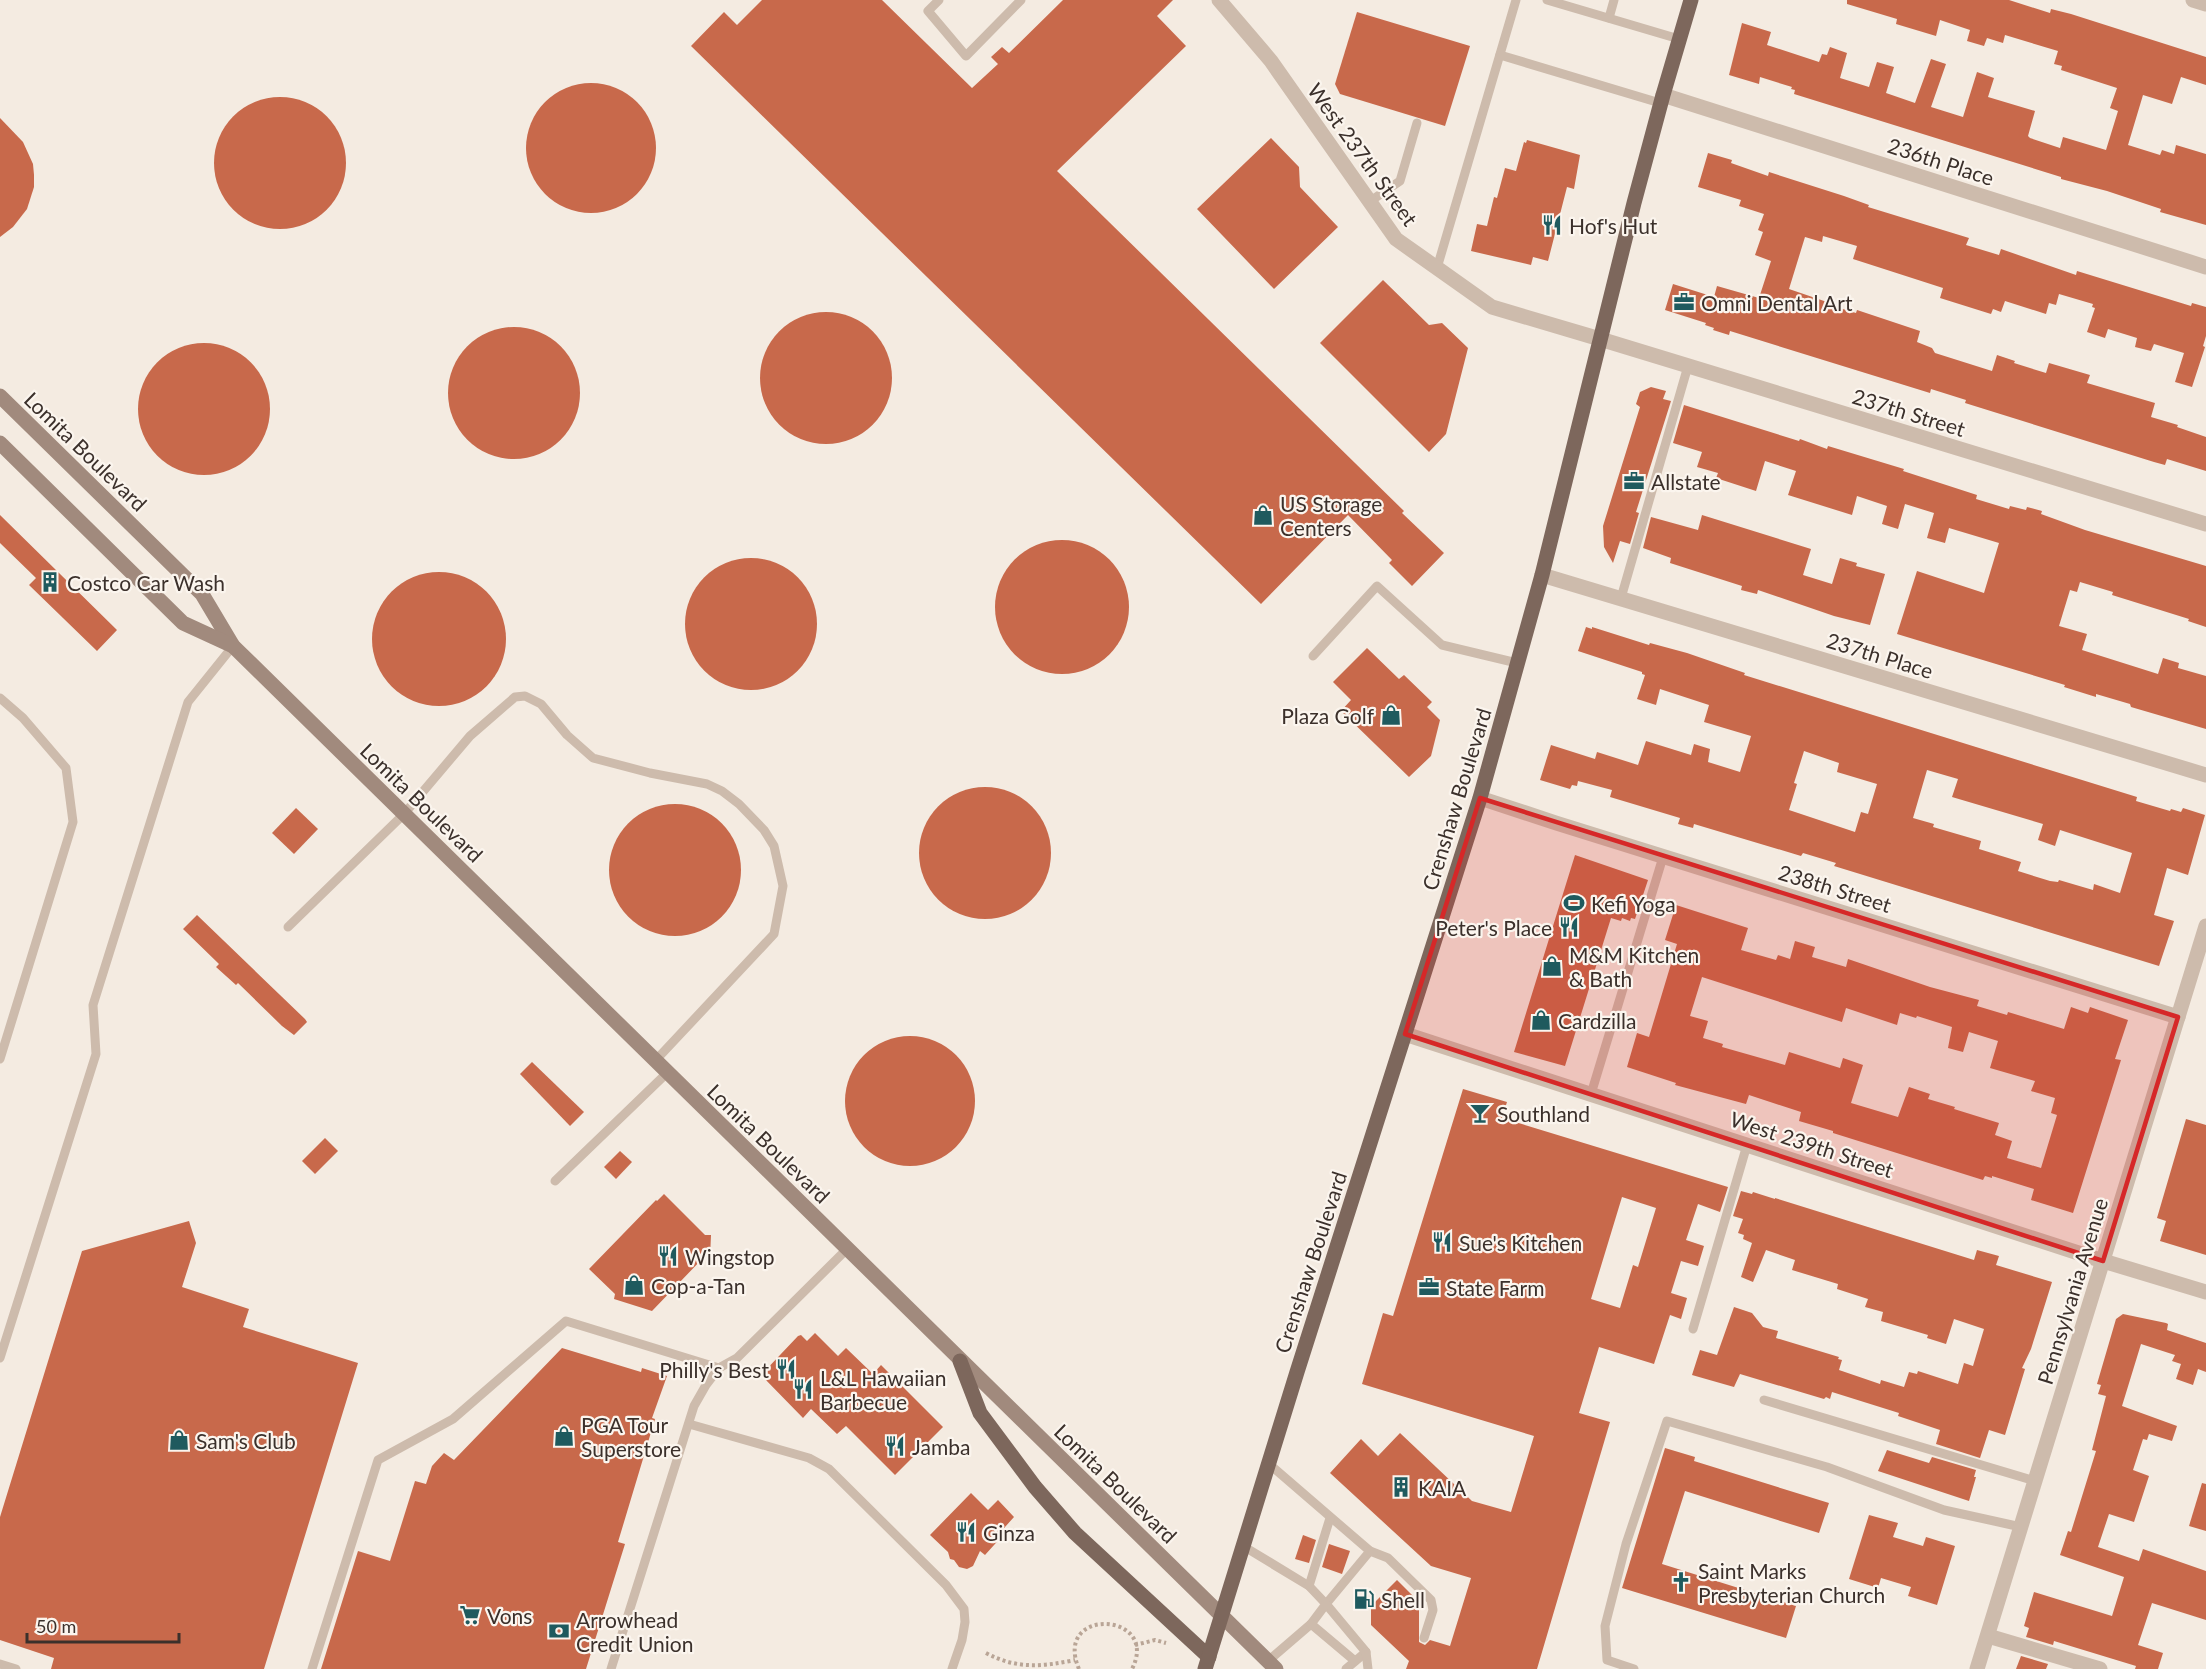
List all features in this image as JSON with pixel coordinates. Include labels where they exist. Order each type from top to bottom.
[{"type":"main road","name":"Crenshaw Boulevard","points":[[1207,1663],[1480,798],[1542,575],[1661,99],[1691,0]]},
{"type":"main road","name":"Lomita Boulevard","points":[[0,396],[202,594],[232,646],[1272,1665]]},
{"type":"main road","name":"Lomita Boulevard","points":[[1,445],[183,623],[232,646]]},
{"type":"main road","points":[[960,1361],[980,1413],[1035,1487],[1075,1533],[1207,1663]]},
{"type":"street","name":"West 237th Street","points":[[1219,0],[1271,61],[1396,239],[1492,307],[1600,339]]},
{"type":"street","points":[[2193,0],[2206,4]]},
{"type":"street","name":"236th Place","points":[[1661,99],[2206,267]]},
{"type":"street","name":"237th Street","points":[[1600,339],[2206,524]]},
{"type":"street","name":"237th Place","points":[[1542,575],[2206,775]]},
{"type":"street","name":"238th Street","points":[[1480,798],[2178,1017]]},
{"type":"street","name":"Pennsylvania Avenue","points":[[1977,1669],[2206,926]]},
{"type":"street","name":"West 239th Street","points":[[1405,1034],[2103,1261],[2206,1292]]},
{"type":"street","points":[[1988,1635],[2100,1669]]},
{"type":"lane","points":[[939,0],[928,10],[966,56],[1021,0]]},
{"type":"lane","points":[[1437,268],[1516,0]]},
{"type":"lane","points":[[1547,0],[1679,39]]},
{"type":"lane","points":[[1609,18],[1614,0]]},
{"type":"lane","points":[[1500,55],[1661,99]]},
{"type":"lane","points":[[1369,202],[1400,181],[1418,123]]},
{"type":"lane","points":[[1621,598],[1688,366]]},
{"type":"lane","points":[[1313,656],[1377,586],[1442,645],[1517,663]]},
{"type":"lane","points":[[0,1358],[96,1054],[93,1005],[188,702],[232,646]]},
{"type":"lane","points":[[288,927],[404,814],[470,736],[515,697],[525,696],[541,704],[567,735],[593,758],[650,773],[707,784],[722,791],[739,804],[764,830],[774,846],[783,886],[774,934],[655,1061]]},
{"type":"lane","points":[[0,698],[23,717],[66,768],[73,822],[0,1059]]},
{"type":"lane","points":[[1591,1094],[1663,857]]},
{"type":"lane","points":[[555,1181],[668,1072]]},
{"type":"lane","points":[[1693,1329],[1747,1145]]},
{"type":"lane","points":[[611,1669],[694,1406],[719,1368],[737,1358],[847,1249]]},
{"type":"lane","points":[[312,1669],[378,1460],[453,1419],[566,1320],[719,1368]]},
{"type":"lane","points":[[1764,1400],[2035,1481]]},
{"type":"lane","points":[[1634,1669],[1607,1660],[1605,1626],[1626,1544],[1667,1421],[1827,1467],[1944,1510],[2021,1527]]},
{"type":"lane","points":[[689,1424],[809,1458],[829,1469],[946,1585],[964,1609],[965,1622],[962,1640],[952,1669]]},
{"type":"lane","points":[[1269,1464],[1370,1551],[1388,1558],[1431,1600],[1433,1610],[1424,1638]]},
{"type":"lane","points":[[1309,1586],[1330,1518]]},
{"type":"lane","points":[[1243,1546],[1309,1586],[1366,1652],[1368,1669]]},
{"type":"lane","points":[[1272,1665],[1311,1624],[1370,1551]]},
{"type":"lane","points":[[1311,1624],[1355,1661]]},
{"type":"lane","points":[[1346,1669],[1366,1652]]},
{"type":"lane","points":[[0,1664],[16,1669]]},
{"type":"path","points":[[1079,1669],[1074,1650],[1077,1640],[1092,1625],[1113,1623],[1130,1635],[1135,1645],[1137,1654],[1132,1669]]},
{"type":"path","points":[[1135,1645],[1155,1640],[1167,1643]]},
{"type":"path","points":[[986,1653],[999,1663],[1025,1668],[1075,1660]]},
{"type":"highlighted area","points":[[1480,798],[2178,1017],[2103,1261],[1405,1034]]},
{"type":"building","points":[[762,0],[882,0],[972,88],[998,64],[991,57],[1002,47],[1009,53],[1063,0],[1173,0],[1157,16],[1186,46],[1057,171],[1444,553],[1412,586],[1389,563],[1392,560],[1348,515],[1261,604],[691,46],[724,12],[737,25]]},
{"type":"building","points":[[1847,0],[2009,0],[2050,13],[2051,9],[2071,14],[2206,57],[2206,85],[2181,77],[2172,104],[2143,95],[2128,145],[2160,155],[2162,150],[2174,154],[2176,145],[2206,154],[2206,225],[2160,212],[2161,209],[2107,191],[2061,179],[2061,177],[1794,94],[1795,90],[1791,89],[1792,87],[1760,77],[1759,84],[1729,75],[1742,23],[1771,32],[1767,45],[1819,62],[1822,54],[1827,55],[1830,47],[1847,53],[1840,78],[1869,87],[1877,62],[1894,67],[1886,93],[1915,103],[1931,59],[1946,64],[1931,107],[1963,117],[1977,72],[1994,78],[1988,97],[2035,111],[2028,136],[2030,138],[2060,148],[2063,137],[2106,150],[2118,111],[2110,108],[2117,88],[2061,70],[2062,66],[2054,64],[2058,51],[2005,35],[2003,43],[1987,38],[1984,46],[1967,41],[1970,30],[1940,20],[1936,36],[1896,24],[1897,19],[1847,4]]},
{"type":"building","points":[[1357,12],[1470,46],[1445,126],[1340,94],[1335,84]]},
{"type":"building","points":[[591,83],[616,88],[637,102],[651,123],[656,148],[651,173],[637,194],[616,208],[591,213],[566,208],[545,194],[531,173],[526,148],[531,123],[545,102],[566,88]]},
{"type":"building","points":[[280,97],[305,102],[326,117],[341,138],[346,163],[341,188],[326,209],[305,224],[280,229],[255,224],[234,209],[219,188],[214,163],[219,138],[234,117],[255,102]]},
{"type":"building","points":[[0,118],[23,142],[33,164],[34,187],[27,209],[13,227],[0,237]]},
{"type":"building","points":[[1271,138],[1299,167],[1300,187],[1338,227],[1274,289],[1197,209]]},
{"type":"building","points":[[1527,140],[1580,155],[1574,189],[1567,187],[1548,261],[1533,257],[1531,265],[1471,251],[1477,224],[1487,226],[1494,197],[1497,198],[1505,168],[1516,171],[1524,142],[1526,143]]},
{"type":"building","points":[[1708,153],[1732,160],[1731,163],[1768,176],[1769,172],[1844,196],[1869,205],[1868,207],[1969,238],[1966,245],[1999,255],[2001,249],[2076,275],[2077,271],[2191,306],[2192,303],[2206,307],[2206,336],[2203,346],[2205,347],[2192,387],[2175,382],[2184,353],[2154,344],[2151,351],[2135,347],[2137,338],[2108,329],[2105,338],[2087,332],[2095,308],[2092,307],[2093,304],[2059,294],[2056,305],[2049,303],[2046,314],[2005,301],[2001,312],[1993,309],[1991,314],[1940,298],[1943,288],[1853,259],[1857,246],[1823,236],[1822,242],[1805,237],[1789,289],[1827,302],[1826,304],[1856,313],[1857,310],[1920,331],[1917,342],[1932,348],[1935,353],[1992,371],[1997,355],[2046,373],[2049,363],[2090,375],[2087,383],[2155,403],[2151,417],[2206,437],[2206,471],[2167,459],[2165,465],[2154,462],[1965,403],[1966,400],[1931,389],[1930,393],[1730,331],[1729,335],[1713,330],[1714,328],[1705,325],[1706,323],[1665,310],[1673,284],[1714,297],[1717,286],[1759,298],[1771,261],[1755,255],[1763,232],[1758,230],[1764,214],[1739,206],[1741,200],[1698,187]]},
{"type":"building","points":[[1383,280],[1429,325],[1442,323],[1468,348],[1446,434],[1429,452],[1320,343]]},
{"type":"building","points":[[826,312],[851,317],[872,332],[887,353],[892,378],[887,403],[872,424],[851,439],[826,444],[801,439],[780,424],[765,403],[760,378],[765,353],[780,332],[801,317]]},
{"type":"building","points":[[514,327],[539,332],[561,346],[575,368],[580,393],[575,418],[561,440],[539,454],[514,459],[489,454],[467,440],[453,418],[448,393],[453,368],[467,346],[489,332]]},
{"type":"building","points":[[204,343],[229,348],[251,362],[265,384],[270,409],[265,434],[251,456],[229,470],[204,475],[179,470],[157,456],[143,434],[138,409],[143,384],[157,362],[179,348]]},
{"type":"building","points":[[1651,387],[1666,391],[1663,399],[1671,401],[1636,512],[1639,513],[1630,544],[1620,541],[1613,563],[1604,547],[1603,526],[1640,407],[1636,404],[1640,392]]},
{"type":"building","points":[[1684,405],[1799,441],[1800,439],[1827,449],[1828,446],[1904,469],[1903,471],[1977,495],[1976,499],[2009,509],[2010,506],[2026,510],[2027,507],[2042,511],[2041,514],[2085,530],[2206,566],[2206,627],[2188,621],[2189,619],[2112,595],[2113,592],[2080,582],[2077,592],[2070,590],[2059,626],[2087,634],[2082,650],[2158,674],[2163,658],[2179,663],[2178,668],[2206,676],[2206,729],[1897,634],[1917,571],[1984,593],[1999,543],[1949,528],[1945,543],[1927,538],[1934,513],[1905,504],[1898,529],[1882,524],[1887,506],[1857,496],[1852,515],[1788,495],[1796,471],[1765,461],[1756,491],[1716,478],[1718,473],[1697,467],[1702,452],[1673,443]]},
{"type":"building","name":"Costco Car Wash","points":[[0,515],[117,630],[97,651],[29,585],[36,578],[0,543]]},
{"type":"building","points":[[1702,515],[1811,549],[1803,575],[1832,584],[1840,558],[1857,563],[1856,566],[1885,574],[1870,625],[1834,616],[1758,590],[1757,594],[1741,590],[1742,586],[1670,563],[1671,558],[1643,548],[1651,517],[1698,530]]},
{"type":"building","points":[[1062,540],[1088,545],[1109,560],[1124,581],[1129,607],[1124,633],[1109,654],[1088,669],[1062,674],[1036,669],[1015,654],[1000,633],[995,607],[1000,581],[1015,560],[1036,545]]},
{"type":"building","points":[[751,558],[776,563],[798,577],[812,599],[817,624],[812,649],[798,671],[776,685],[751,690],[726,685],[704,671],[690,649],[685,624],[690,599],[704,577],[726,563]]},
{"type":"building","points":[[439,572],[464,578],[486,592],[500,614],[506,639],[500,664],[486,686],[464,700],[439,706],[414,700],[392,686],[378,664],[372,639],[378,614],[392,592],[414,578]]},
{"type":"building","points":[[1586,627],[1592,629],[1592,627],[1649,645],[1650,643],[1687,653],[1745,673],[1744,675],[2137,797],[2136,801],[2170,811],[2171,809],[2181,812],[2183,808],[2205,815],[2188,875],[2167,868],[2154,915],[2174,921],[2159,966],[1834,866],[1836,863],[1803,853],[1801,856],[1694,824],[1693,828],[1678,824],[1680,818],[1610,797],[1612,790],[1578,781],[1577,786],[1572,785],[1570,789],[1540,780],[1551,745],[1595,759],[1597,752],[1638,765],[1646,741],[1691,755],[1694,744],[1710,749],[1708,762],[1740,772],[1751,736],[1704,722],[1709,705],[1660,689],[1656,705],[1637,699],[1645,675],[1642,672],[1578,651]],"holes":[[[1804,751],[1839,763],[1837,772],[1877,784],[1868,814],[1861,812],[1855,832],[1789,810],[1797,784],[1794,783]],[[1927,770],[1958,779],[1952,797],[2043,824],[2038,840],[2055,846],[2060,830],[2132,853],[2120,893],[2094,884],[2093,890],[2059,880],[2058,882],[2050,881],[2018,871],[2021,862],[1979,849],[1981,841],[1933,827],[1934,824],[1913,818]]]},
{"type":"building","name":"Plaza Golf","points":[[1367,648],[1399,679],[1404,675],[1432,702],[1427,707],[1440,720],[1431,756],[1409,777],[1341,711],[1351,700],[1333,682]]},
{"type":"building","points":[[985,787],[1010,792],[1032,806],[1046,828],[1051,853],[1046,878],[1032,900],[1010,914],[985,919],[960,914],[938,900],[924,878],[919,853],[924,828],[938,806],[960,792]]},
{"type":"building","points":[[675,804],[700,809],[722,823],[736,845],[741,870],[736,895],[722,917],[700,931],[675,936],[650,931],[628,917],[614,895],[609,870],[614,845],[628,823],[650,809]]},
{"type":"building","points":[[296,808],[318,829],[294,854],[272,833]]},
{"type":"building","points":[[1575,855],[1648,880],[1635,919],[1631,918],[1630,921],[1622,918],[1621,921],[1611,918],[1565,1066],[1514,1052]]},
{"type":"building","points":[[1676,905],[1748,928],[1741,950],[1776,960],[1778,955],[1790,959],[1795,941],[1815,947],[1812,957],[1846,967],[1848,959],[1930,987],[1979,1000],[1977,1006],[2007,1015],[2008,1012],[2064,1029],[2071,1007],[2088,1013],[2090,1007],[2128,1020],[2115,1059],[2121,1060],[2073,1213],[2031,1200],[2034,1189],[1992,1176],[1992,1178],[1985,1176],[1983,1180],[1799,1121],[1801,1112],[1749,1095],[1746,1104],[1675,1085],[1676,1083],[1627,1067],[1637,1033],[1649,1037],[1677,944],[1665,940]],"holes":[[[1702,977],[1842,1022],[1846,1008],[1897,1025],[1900,1013],[1952,1027],[1948,1048],[1963,1052],[1969,1032],[1998,1041],[1990,1068],[2035,1081],[2031,1091],[2055,1098],[2051,1113],[2057,1115],[2041,1168],[2007,1158],[2012,1141],[1995,1135],[1999,1123],[1928,1099],[1930,1094],[1909,1087],[1898,1117],[1851,1103],[1863,1065],[1843,1058],[1840,1068],[1789,1052],[1785,1065],[1722,1047],[1723,1044],[1703,1038],[1708,1021],[1690,1016]]]},
{"type":"building","points":[[197,915],[305,1019],[307,1022],[294,1035],[238,983],[236,985],[216,967],[219,964],[183,929]]},
{"type":"building","points":[[910,1036],[935,1041],[956,1055],[970,1076],[975,1101],[970,1126],[956,1147],[935,1161],[910,1166],[885,1161],[864,1147],[850,1126],[845,1101],[850,1076],[864,1055],[885,1041]]},
{"type":"building","points":[[532,1062],[584,1112],[570,1126],[520,1074]]},
{"type":"building","points":[[1463,1089],[1507,1102],[1502,1118],[1728,1187],[1720,1212],[1698,1204],[1686,1240],[1704,1246],[1698,1266],[1681,1261],[1671,1293],[1687,1298],[1681,1319],[1670,1315],[1654,1364],[1599,1347],[1579,1413],[1610,1422],[1537,1669],[1406,1669],[1409,1661],[1371,1625],[1371,1606],[1397,1580],[1419,1602],[1419,1642],[1425,1645],[1430,1640],[1450,1646],[1471,1578],[1431,1566],[1330,1473],[1361,1439],[1378,1456],[1400,1433],[1472,1501],[1511,1512],[1534,1436],[1362,1384],[1383,1313],[1393,1316]],"holes":[[[1622,1197],[1656,1208],[1638,1267],[1633,1265],[1620,1308],[1591,1299]]]},
{"type":"building","points":[[2186,1119],[2206,1125],[2206,1255],[2160,1241],[2166,1221],[2157,1218]]},
{"type":"building","points":[[325,1138],[338,1151],[315,1174],[302,1161]]},
{"type":"building","points":[[620,1151],[632,1162],[616,1179],[604,1167]]},
{"type":"building","points":[[1741,1191],[1775,1198],[1974,1260],[1977,1250],[1999,1256],[1996,1265],[2052,1282],[2031,1349],[2022,1368],[2025,1369],[2005,1435],[1989,1430],[1980,1458],[1936,1444],[1940,1430],[1898,1416],[1899,1413],[1832,1392],[1830,1399],[1826,1397],[1824,1399],[1740,1374],[1734,1387],[1692,1375],[1700,1350],[1717,1355],[1734,1307],[1752,1313],[1763,1327],[1778,1331],[1776,1338],[1839,1357],[1838,1359],[1842,1360],[1839,1370],[1880,1384],[1881,1380],[1904,1387],[1909,1372],[1917,1374],[1918,1371],[1958,1384],[1964,1363],[1973,1366],[1984,1329],[1954,1319],[1946,1344],[1927,1338],[1928,1335],[1881,1321],[1883,1312],[1865,1307],[1868,1299],[1837,1289],[1838,1284],[1792,1270],[1795,1260],[1766,1250],[1753,1282],[1741,1277],[1752,1243],[1743,1239],[1744,1235],[1738,1233],[1743,1219],[1733,1216]]},
{"type":"building","points":[[664,1194],[705,1235],[711,1235],[710,1258],[704,1257],[652,1311],[614,1299],[615,1294],[589,1269]]},
{"type":"building","name":"Sam's Club","points":[[189,1221],[196,1243],[182,1287],[249,1309],[243,1327],[358,1363],[264,1669],[51,1669],[54,1658],[0,1640],[0,1517],[82,1251]]},
{"type":"building","points":[[2123,1314],[2166,1323],[2168,1324],[2167,1330],[2206,1343],[2206,1372],[2198,1369],[2193,1385],[2176,1379],[2181,1364],[2172,1361],[2175,1355],[2141,1344],[2122,1406],[2177,1426],[2172,1441],[2149,1434],[2147,1440],[2143,1439],[2133,1470],[2149,1476],[2134,1522],[2109,1514],[2098,1547],[2139,1561],[2143,1549],[2206,1571],[2206,1620],[2152,1603],[2138,1645],[2163,1653],[2158,1669],[2135,1669],[2136,1666],[2054,1641],[2053,1645],[2026,1637],[2029,1628],[2024,1626],[2034,1592],[2112,1616],[2124,1577],[2060,1555],[2068,1531],[2071,1532],[2096,1451],[2092,1450],[2106,1396],[2098,1394],[2101,1385],[2097,1384],[2116,1319]]},
{"type":"building","points":[[815,1333],[838,1356],[846,1348],[873,1374],[881,1365],[943,1427],[895,1475],[846,1426],[837,1434],[811,1409],[803,1418],[761,1375],[798,1336],[801,1335],[807,1341]]},
{"type":"building","name":"Vons","points":[[562,1348],[641,1372],[642,1368],[667,1376],[652,1418],[655,1419],[618,1542],[625,1544],[586,1669],[321,1669],[358,1551],[390,1561],[415,1481],[426,1484],[432,1466],[444,1453],[454,1460]]},
{"type":"building","points":[[1665,1448],[1695,1457],[1694,1461],[1829,1503],[1819,1533],[1685,1491],[1662,1564],[1796,1606],[1786,1638],[1622,1588]]},
{"type":"building","points":[[1887,1450],[1929,1463],[1932,1457],[1976,1470],[1969,1501],[1878,1471]]},
{"type":"building","points":[[2202,1483],[2206,1484],[2206,1531],[2189,1526]]},
{"type":"building","points":[[971,1493],[988,1510],[998,1500],[1014,1517],[1005,1527],[1004,1534],[985,1555],[980,1551],[973,1566],[967,1569],[959,1567],[954,1560],[950,1559],[948,1552],[930,1535]]},
{"type":"building","points":[[1869,1515],[1898,1523],[1893,1537],[1923,1546],[1926,1537],[1955,1546],[1937,1605],[1908,1596],[1911,1587],[1881,1578],[1878,1588],[1849,1579]]},
{"type":"building","points":[[1303,1535],[1316,1540],[1309,1563],[1295,1559]]},
{"type":"building","points":[[1329,1544],[1350,1551],[1342,1574],[1322,1567]]},
{"type":"building","points":[[2021,1656],[2048,1664],[2046,1669],[2016,1669]]},
{"type":"place","name":"Hof's Hut","points":[[1552,225]]},
{"type":"place","name":"Omni Dental Art","points":[[1684,302]]},
{"type":"place","name":"Allstate","points":[[1634,481]]},
{"type":"place","name":"US Storage Centers","points":[[1263,515]]},
{"type":"place","name":"Costco Car Wash","points":[[50,582]]},
{"type":"place","name":"Plaza Golf","points":[[1391,715]]},
{"type":"place","name":"Kefi Yoga","points":[[1574,903]]},
{"type":"place","name":"Peter's Place","points":[[1569,927]]},
{"type":"place","name":"M&M Kitchen & Bath","points":[[1552,966]]},
{"type":"place","name":"Cardzilla","points":[[1541,1020]]},
{"type":"place","name":"Southland","points":[[1480,1113]]},
{"type":"place","name":"Sue's Kitchen","points":[[1442,1242]]},
{"type":"place","name":"Wingstop","points":[[668,1256]]},
{"type":"place","name":"Cop-a-Tan","points":[[634,1285]]},
{"type":"place","name":"State Farm","points":[[1429,1287]]},
{"type":"place","name":"Philly's Best","points":[[786,1369]]},
{"type":"place","name":"L&L Hawaiian Barbecue","points":[[803,1389]]},
{"type":"place","name":"PGA Tour Superstore","points":[[564,1436]]},
{"type":"place","name":"Sam's Club","points":[[179,1440]]},
{"type":"place","name":"Jamba","points":[[895,1446]]},
{"type":"place","name":"KAIA","points":[[1401,1487]]},
{"type":"place","name":"Ginza","points":[[966,1532]]},
{"type":"place","name":"Saint Marks Presbyterian Church","points":[[1681,1582]]},
{"type":"place","name":"Shell","points":[[1364,1599]]},
{"type":"place","name":"Vons","points":[[470,1615]]},
{"type":"place","name":"Arrowhead Credit Union","points":[[559,1631]]}]
